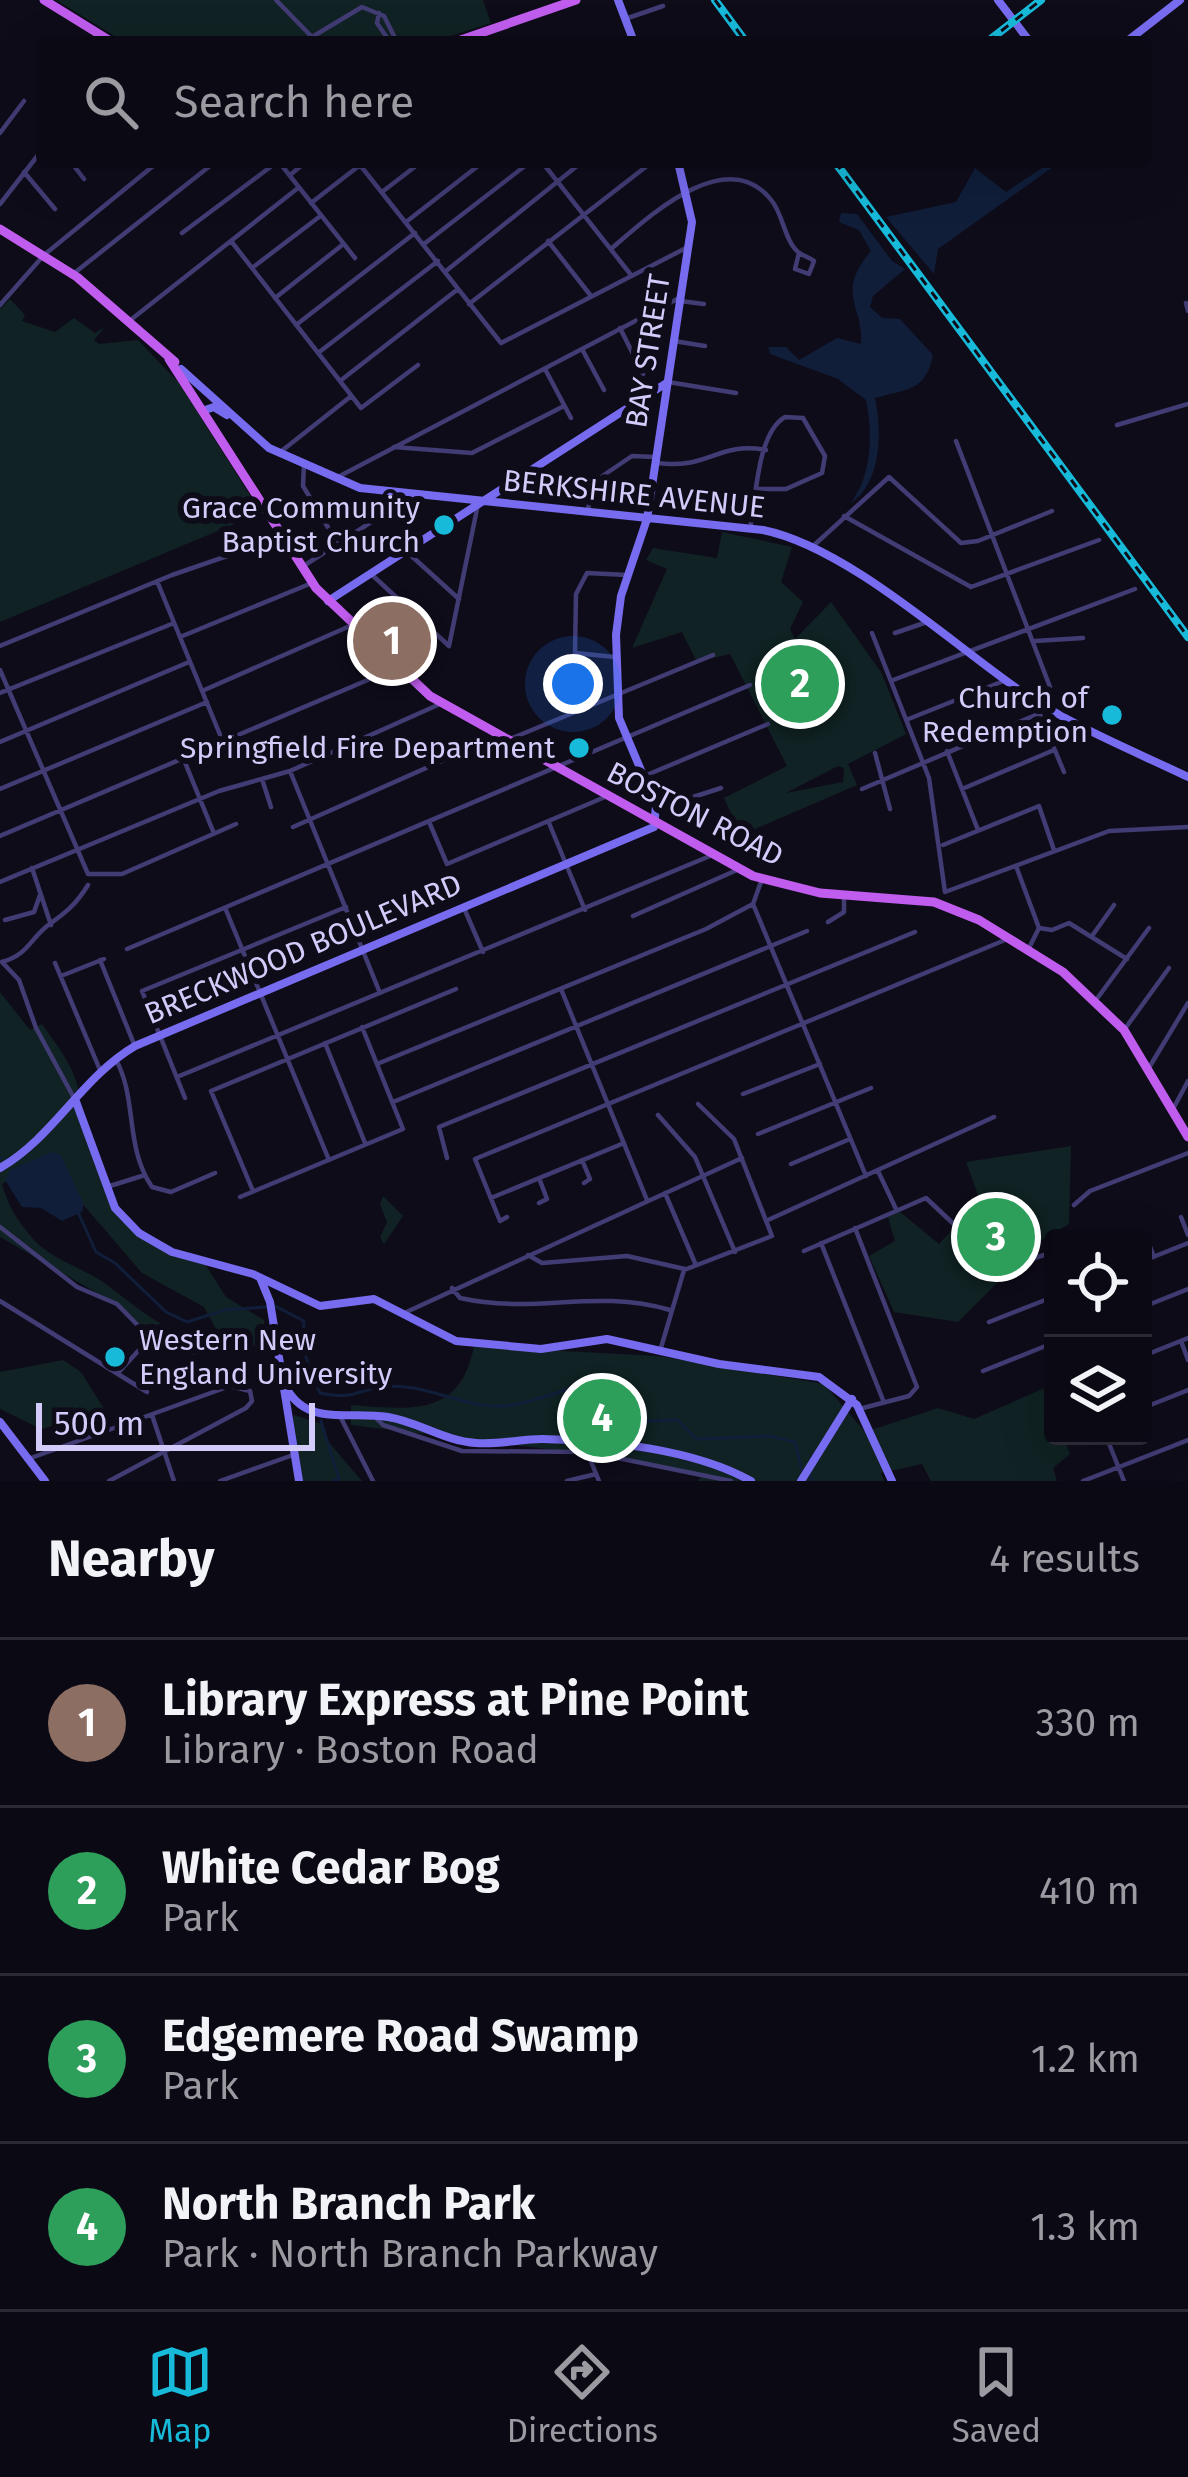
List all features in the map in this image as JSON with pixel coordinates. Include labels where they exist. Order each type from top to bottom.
[{"type":"main road","points":[[44,0],[102,36]]},
{"type":"main road","points":[[472,36],[576,0]]},
{"type":"main road","points":[[618,0],[632,36]]},
{"type":"main road","points":[[998,0],[1025,36]]},
{"type":"main road","points":[[1134,36],[1180,0]]},
{"type":"main road","name":"BAY STREET","points":[[656,824],[656,809],[625,737],[615,695],[615,657],[627,575],[646,519],[689,246],[693,212],[680,168]]},
{"type":"main road","points":[[1,231],[73,274],[181,368],[203,408]]},
{"type":"main road","points":[[169,359],[203,408]]},
{"type":"main road","name":"BERKSHIRE AVENUE","points":[[181,368],[279,453],[336,478],[403,495],[781,535],[930,621],[1041,709],[1188,777]]},
{"type":"main road","points":[[327,602],[668,382]]},
{"type":"main road","points":[[203,408],[220,404]]},
{"type":"main road","name":"BERKSHIRE AVENUE","points":[[203,408],[241,424]]},
{"type":"main road","name":"BOSTON ROAD","points":[[203,408],[327,602],[440,704],[762,879],[844,896],[940,904],[1009,938],[1096,1000],[1124,1030],[1150,1066],[1188,1137]]},
{"type":"main road","name":"BRECKWOOD BOULEVARD","points":[[0,1168],[46,1133],[100,1070],[134,1046],[567,866],[656,824]]},
{"type":"main road","points":[[74,1098],[105,1187],[125,1221],[159,1245],[255,1275],[320,1306],[366,1297],[456,1342],[541,1348],[607,1339],[719,1364],[809,1374],[851,1399],[859,1409],[892,1481]]},
{"type":"main road","points":[[255,1275],[270,1302]]},
{"type":"main road","points":[[273,1283],[270,1302],[299,1481]]},
{"type":"main road","points":[[283,1381],[297,1405],[317,1415],[373,1415],[476,1444],[586,1447],[693,1461],[751,1481]]},
{"type":"main road","points":[[801,1481],[851,1399]]},
{"type":"main road","points":[[287,1412],[297,1405]]},
{"type":"main road","points":[[0,1423],[45,1481]]},
{"type":"street","points":[[276,0],[311,36]]},
{"type":"street","points":[[625,19],[663,6]]},
{"type":"street","points":[[313,36],[355,8],[379,13],[390,36]]},
{"type":"street","points":[[0,133],[24,101]]},
{"type":"street","points":[[0,204],[36,157]]},
{"type":"street","points":[[76,168],[84,179]]},
{"type":"street","points":[[0,305],[44,255],[151,168]]},
{"type":"street","points":[[73,274],[207,168]]},
{"type":"street","points":[[182,233],[270,168]]},
{"type":"street","points":[[284,168],[355,258]]},
{"type":"street","points":[[290,175],[299,168]]},
{"type":"street","points":[[311,202],[357,168]]},
{"type":"street","points":[[365,168],[501,343],[689,246]]},
{"type":"street","points":[[382,192],[413,168]]},
{"type":"street","points":[[406,222],[475,168]]},
{"type":"street","points":[[424,244],[522,168]]},
{"type":"street","points":[[547,168],[631,275]]},
{"type":"street","points":[[446,272],[574,168]]},
{"type":"street","points":[[470,304],[644,168]]},
{"type":"street","points":[[24,172],[55,208]]},
{"type":"street","points":[[610,249],[688,190],[732,181],[760,190],[773,202],[799,253]]},
{"type":"street","points":[[128,322],[298,188]]},
{"type":"street","points":[[252,268],[321,216]]},
{"type":"street","points":[[296,325],[415,232]]},
{"type":"street","points":[[231,241],[362,408],[418,365]]},
{"type":"street","points":[[548,242],[591,296]]},
{"type":"street","points":[[275,298],[344,244]]},
{"type":"street","points":[[318,353],[438,261]]},
{"type":"street","points":[[340,381],[458,289]]},
{"type":"street","points":[[336,478],[681,299],[704,304]]},
{"type":"street","points":[[620,328],[643,374]]},
{"type":"street","points":[[674,340],[705,346]]},
{"type":"street","points":[[582,349],[604,390]]},
{"type":"street","points":[[545,369],[571,418]]},
{"type":"street","points":[[668,382],[736,393]]},
{"type":"street","points":[[279,453],[351,396]]},
{"type":"street","points":[[1117,424],[1188,404]]},
{"type":"street","points":[[394,447],[472,453],[564,406]]},
{"type":"street","points":[[750,529],[758,489],[766,450],[775,423],[800,417],[813,430],[826,467],[817,477],[786,489],[758,489]]},
{"type":"street","points":[[956,441],[1050,686]]},
{"type":"street","points":[[587,513],[595,481],[632,456],[691,466],[731,448],[766,450]]},
{"type":"street","points":[[304,464],[303,486],[338,544]]},
{"type":"street","points":[[810,549],[889,477],[956,540],[971,543],[995,536],[1052,511]]},
{"type":"street","points":[[302,567],[399,504],[403,495]]},
{"type":"street","points":[[370,574],[449,646],[479,502]]},
{"type":"street","points":[[844,516],[965,585],[1010,574],[1100,540]]},
{"type":"street","points":[[0,646],[157,581],[283,537]]},
{"type":"street","points":[[406,551],[459,599]]},
{"type":"street","points":[[615,657],[575,652],[576,594],[587,573],[627,575]]},
{"type":"street","points":[[157,581],[223,743]]},
{"type":"street","points":[[180,637],[312,583]]},
{"type":"street","points":[[892,680],[1135,590]]},
{"type":"street","points":[[896,633],[930,621]]},
{"type":"street","points":[[0,693],[174,623]]},
{"type":"street","points":[[202,691],[350,626]]},
{"type":"street","points":[[872,633],[923,763],[946,893],[1109,831],[1188,827]]},
{"type":"street","points":[[1035,641],[1083,638]]},
{"type":"street","points":[[507,744],[512,735],[713,655]]},
{"type":"street","points":[[0,742],[189,662]]},
{"type":"street","points":[[0,836],[396,668]]},
{"type":"street","points":[[0,670],[83,868],[96,877],[139,868],[236,824]]},
{"type":"street","points":[[906,720],[1006,680]]},
{"type":"street","points":[[128,949],[557,771],[750,685]]},
{"type":"street","points":[[0,789],[207,702]]},
{"type":"street","points":[[0,882],[201,798],[263,782],[440,704]]},
{"type":"street","points":[[862,789],[1041,709],[1064,772]]},
{"type":"street","points":[[642,776],[768,724]]},
{"type":"street","points":[[293,827],[496,737]]},
{"type":"street","points":[[962,789],[1054,750]]},
{"type":"street","points":[[947,752],[978,831]]},
{"type":"street","points":[[875,753],[890,809]]},
{"type":"street","points":[[184,760],[213,831]]},
{"type":"street","points":[[290,771],[381,994]]},
{"type":"street","points":[[263,782],[271,807]]},
{"type":"street","points":[[656,809],[721,788]]},
{"type":"street","points":[[430,824],[447,864],[605,797]]},
{"type":"street","points":[[941,845],[1039,806],[1054,850]]},
{"type":"street","points":[[549,823],[585,910]]},
{"type":"street","points":[[177,1077],[712,855]]},
{"type":"street","points":[[1016,866],[1039,928],[1028,950]]},
{"type":"street","points":[[32,868],[52,925]]},
{"type":"street","points":[[633,916],[738,869]]},
{"type":"street","points":[[377,1064],[750,910],[762,879]]},
{"type":"street","points":[[74,1098],[36,1028],[19,980],[1,961],[23,955],[71,912],[88,885]]},
{"type":"street","points":[[5,920],[34,912],[40,891]]},
{"type":"street","points":[[828,922],[844,912],[844,896]]},
{"type":"street","points":[[753,904],[866,1176]]},
{"type":"street","points":[[1092,936],[1114,905]]},
{"type":"street","points":[[185,1098],[142,991],[346,908]]},
{"type":"street","points":[[464,908],[483,952]]},
{"type":"street","points":[[226,910],[328,1160]]},
{"type":"street","points":[[1039,928],[1052,930],[1069,923],[1126,959]]},
{"type":"street","points":[[1096,1000],[1149,928]]},
{"type":"street","points":[[393,1102],[807,931]]},
{"type":"street","points":[[447,1158],[439,1127],[915,932]]},
{"type":"street","points":[[507,1217],[500,1220],[475,1159],[1009,938]]},
{"type":"street","points":[[61,976],[102,959],[134,1046]]},
{"type":"street","points":[[55,962],[100,1070]]},
{"type":"street","points":[[1124,1030],[1169,968]]},
{"type":"street","points":[[561,988],[648,1201]]},
{"type":"street","points":[[253,1192],[212,1091],[456,989]]},
{"type":"street","points":[[1150,1066],[1188,1003]]},
{"type":"street","points":[[240,1197],[403,1129],[362,1028]]},
{"type":"street","points":[[325,1043],[366,1144]]},
{"type":"street","points":[[115,1058],[130,1085],[128,1120],[145,1175],[158,1190],[171,1192],[215,1173]]},
{"type":"street","points":[[743,1094],[820,1064]]},
{"type":"street","points":[[1172,1108],[1188,1081]]},
{"type":"street","points":[[758,1134],[871,1088]]},
{"type":"street","points":[[660,1351],[685,1269],[768,1242],[772,1234],[730,1135],[698,1104]]},
{"type":"street","points":[[658,1114],[695,1157],[735,1252]]},
{"type":"street","points":[[768,1220],[994,1117]]},
{"type":"street","points":[[791,1164],[850,1139]]},
{"type":"street","points":[[491,1198],[624,1143]]},
{"type":"street","points":[[1074,1205],[1090,1191],[1188,1153]]},
{"type":"street","points":[[402,1314],[742,1158]]},
{"type":"street","points":[[582,1160],[590,1181]]},
{"type":"street","points":[[878,1171],[896,1209]]},
{"type":"street","points":[[105,1187],[145,1175]]},
{"type":"street","points":[[538,1178],[543,1202],[554,1198]]},
{"type":"street","points":[[664,1193],[694,1263]]},
{"type":"street","points":[[804,1251],[926,1198],[960,1229]]},
{"type":"street","points":[[1152,1252],[1154,1257],[1188,1239],[1181,1216]]},
{"type":"street","points":[[0,1227],[77,1287],[117,1304],[157,1345]]},
{"type":"street","points":[[855,1228],[916,1383],[912,1395],[859,1409]]},
{"type":"street","points":[[821,1243],[884,1402]]},
{"type":"street","points":[[528,1255],[542,1263],[627,1256],[685,1269]]},
{"type":"street","points":[[1023,1262],[1044,1255]]},
{"type":"street","points":[[452,1288],[455,1295],[478,1301],[540,1306],[610,1297],[670,1310]]},
{"type":"street","points":[[1152,1303],[1188,1289]]},
{"type":"street","points":[[0,1301],[146,1392]]},
{"type":"street","points":[[989,1322],[1044,1301]]},
{"type":"street","points":[[118,1373],[149,1339]]},
{"type":"street","points":[[1152,1352],[1184,1340],[1188,1360]]},
{"type":"street","points":[[983,1371],[1044,1347]]},
{"type":"street","points":[[31,1458],[236,1384],[249,1389],[252,1402],[109,1481]]},
{"type":"street","points":[[1152,1404],[1188,1390]]},
{"type":"street","points":[[152,1414],[174,1481]]},
{"type":"street","points":[[340,1416],[373,1481]]},
{"type":"street","points":[[1083,1481],[1188,1440]]},
{"type":"street","points":[[1110,1445],[1124,1481]]},
{"type":"street","points":[[567,1481],[597,1477],[586,1447]]},
{"type":"street","points":[[586,1447],[731,1481]]},
{"type":"street","points":[[220,1481],[294,1454]]},
{"type":"shaded area","points":[[56,0],[483,0],[491,23],[451,36],[114,36]]},
{"type":"shaded area","points":[[10,299],[25,315],[22,321],[55,332],[74,318],[95,333],[105,327],[94,340],[99,344],[138,340],[179,383],[261,513],[0,622],[0,309]]},
{"type":"shaded area","points":[[722,532],[792,547],[781,582],[803,602],[790,629],[795,639],[831,602],[881,672],[906,734],[848,764],[857,785],[741,835],[724,798],[787,766],[730,654],[697,662],[682,632],[632,648],[667,569],[646,560],[653,548],[717,558]],"holes":[[[838,766],[844,768],[843,782],[786,793]]]},
{"type":"shaded area","points":[[0,992],[30,1030],[42,1024],[68,1062],[108,1200],[121,1221],[167,1248],[203,1261],[226,1297],[264,1320],[266,1344],[194,1355],[161,1344],[104,1297],[0,1237]],"holes":[[[50,1166],[142,1273],[204,1307],[217,1331],[202,1335],[171,1329],[49,1252],[19,1221],[2,1184],[29,1167]]]},
{"type":"shaded area","points":[[1071,1146],[1069,1224],[1044,1229],[1044,1239],[958,1322],[894,1312],[869,1256],[895,1241],[888,1217],[900,1212],[939,1244],[949,1233],[987,1220],[966,1162]]},
{"type":"shaded area","points":[[383,1196],[403,1216],[384,1244],[380,1237],[387,1222],[380,1204]]},
{"type":"shaded area","points":[[475,1341],[489,1347],[658,1356],[824,1384],[865,1432],[938,1408],[974,1419],[1044,1388],[1044,1445],[1066,1445],[1070,1454],[1053,1468],[1057,1481],[931,1481],[922,1464],[881,1473],[884,1481],[698,1481],[701,1477],[589,1454],[351,1425],[351,1405],[396,1408],[432,1403],[459,1384]]},
{"type":"shaded area","points":[[63,1360],[81,1372],[106,1412],[41,1429],[0,1409],[0,1372]]},
{"type":"shaded area","points":[[294,1415],[322,1424],[326,1439],[362,1481],[296,1481],[289,1428]]},
{"type":"water","points":[[975,168],[1006,192],[1042,168],[1052,168],[938,249],[934,274],[886,217],[956,202]]},
{"type":"water","points":[[841,213],[857,214],[892,261],[905,269],[873,296],[870,307],[882,318],[900,319],[933,355],[920,382],[875,398],[879,440],[874,469],[851,503],[869,453],[866,400],[838,379],[770,354],[768,347],[786,347],[799,360],[837,338],[861,344],[853,289],[871,251],[859,230],[839,222]]},
{"type":"water","points":[[52,1152],[60,1154],[84,1204],[82,1212],[62,1221],[41,1208],[22,1207],[5,1180],[10,1170]]},
{"type":"waterway","points":[[77,1210],[96,1252],[115,1263],[166,1312],[187,1322],[225,1310],[266,1307]]},
{"type":"waterway","points":[[275,1306],[304,1321],[303,1350],[320,1393],[348,1395],[400,1386],[500,1406],[617,1381],[639,1399],[646,1421],[678,1420],[696,1439],[770,1436],[795,1442],[802,1471]]},
{"type":"waterway","points":[[321,1421],[339,1479],[333,1481]]},
{"type":"waterway","points":[[809,1475],[813,1481]]},
{"type":"railway","points":[[715,0],[742,36]]},
{"type":"railway","points":[[995,36],[1041,0]]},
{"type":"railway","points":[[839,168],[1188,637]]},
{"type":"place","name":"Grace Community Baptist Church","points":[[444,525]]},
{"type":"place","name":"Library Express at Pine Point","points":[[392,641]]},
{"type":"place","name":"White Cedar Bog","points":[[800,684]]},
{"type":"place","name":"Church of Redemption","points":[[1112,715]]},
{"type":"place","name":"Springfield Fire Department","points":[[579,748]]},
{"type":"place","name":"Edgemere Road Swamp","points":[[996,1237]]},
{"type":"place","name":"Western New England University","points":[[115,1357]]},
{"type":"place","name":"North Branch Park","points":[[602,1418]]}]
